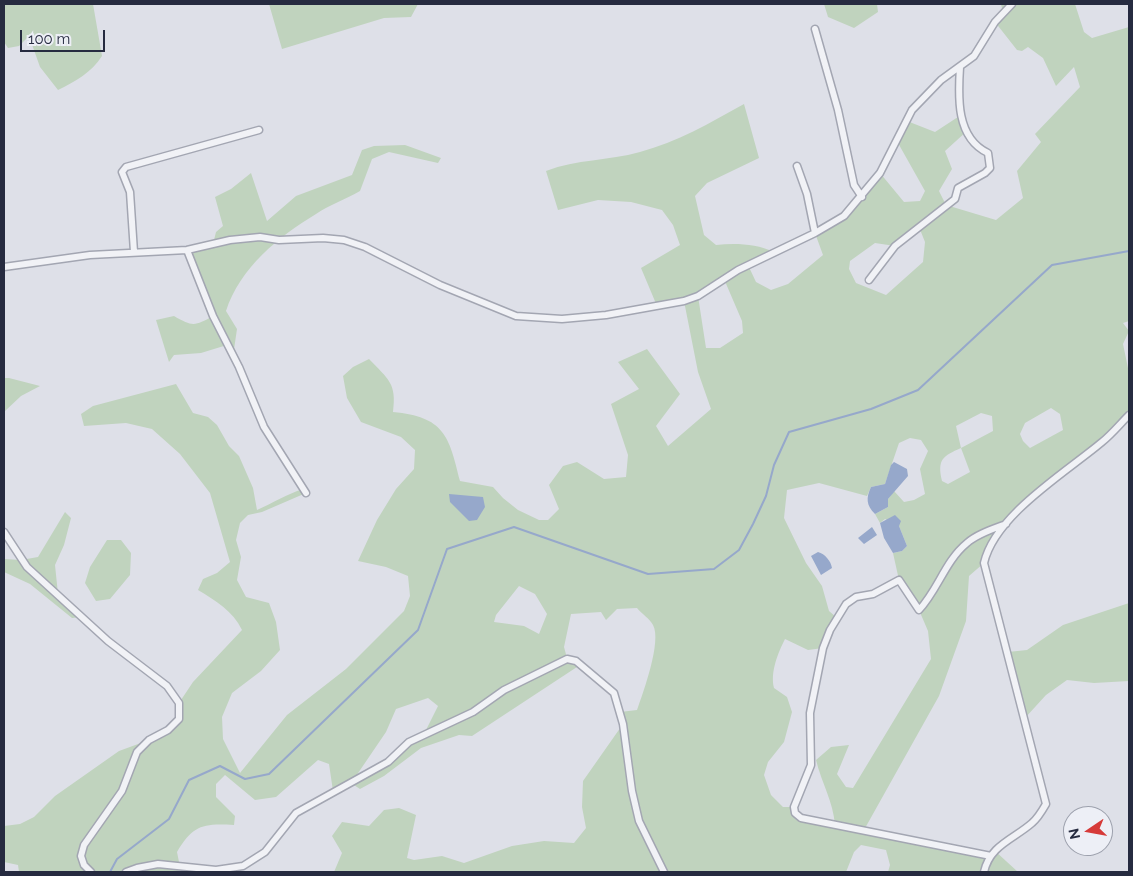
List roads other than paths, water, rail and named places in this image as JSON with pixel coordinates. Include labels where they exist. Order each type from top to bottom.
[{"type":"street","points":[[4,268],[90,255],[188,250],[230,240],[260,237],[279,240],[323,238],[344,240],[365,247],[440,285],[486,306],[516,316],[562,319],[606,315],[684,301],[698,296],[738,270],[815,233],[844,216],[862,197],[880,173],[912,110],[941,80],[974,56],[995,22],[1012,4]]},
{"type":"street","points":[[815,29],[838,110],[854,185],[862,197]]},
{"type":"street","points":[[868,280],[895,246],[955,199],[958,188],[986,173],[990,168],[988,153],[977,148],[960,115],[958,92],[960,67]]},
{"type":"street","points":[[134,252],[130,192],[122,172],[126,167],[259,130]]},
{"type":"street","points":[[797,166],[807,194],[815,233]]},
{"type":"street","points":[[188,250],[213,316],[239,367],[264,427],[306,493]]},
{"type":"street","points":[[984,872],[991,856],[1004,841],[1031,824],[1046,804],[984,563],[988,546],[1014,513],[1104,440],[1129,415]]},
{"type":"street","points":[[991,856],[801,818],[795,813],[794,807],[811,765],[810,713],[823,648],[836,617],[846,604],[856,597],[873,594],[899,580],[918,610],[926,602],[952,558],[967,542],[1006,524]]},
{"type":"street","points":[[4,532],[27,567],[108,641],[167,686],[179,703],[179,718],[168,730],[149,740],[137,752],[122,791],[84,845],[81,856],[84,865],[91,872]]},
{"type":"street","points":[[126,872],[158,864],[216,870],[243,866],[265,852],[296,813],[388,762],[409,742],[473,712],[504,690],[567,658],[576,661],[614,693],[623,724],[632,791],[639,820],[664,872]]},
{"type":"water","points":[[894,462],[907,469],[908,476],[888,499],[888,507],[875,514],[868,504],[869,491],[871,487],[885,484],[891,465]]},
{"type":"water","points":[[449,494],[483,497],[485,507],[477,520],[469,521],[450,502]]},
{"type":"water","points":[[895,515],[901,521],[899,526],[907,546],[902,551],[893,553],[884,538],[880,523]]},
{"type":"water","points":[[872,527],[877,535],[864,544],[858,538]]},
{"type":"water","points":[[818,552],[827,558],[832,568],[821,575],[811,556]]},
{"type":"waterway","points":[[110,872],[117,859],[169,819],[189,780],[220,766],[245,779],[269,774],[418,630],[447,549],[514,527],[648,574],[714,569],[739,550],[766,496],[774,465],[789,432],[871,409],[918,390],[1052,265],[1129,251]]}]
